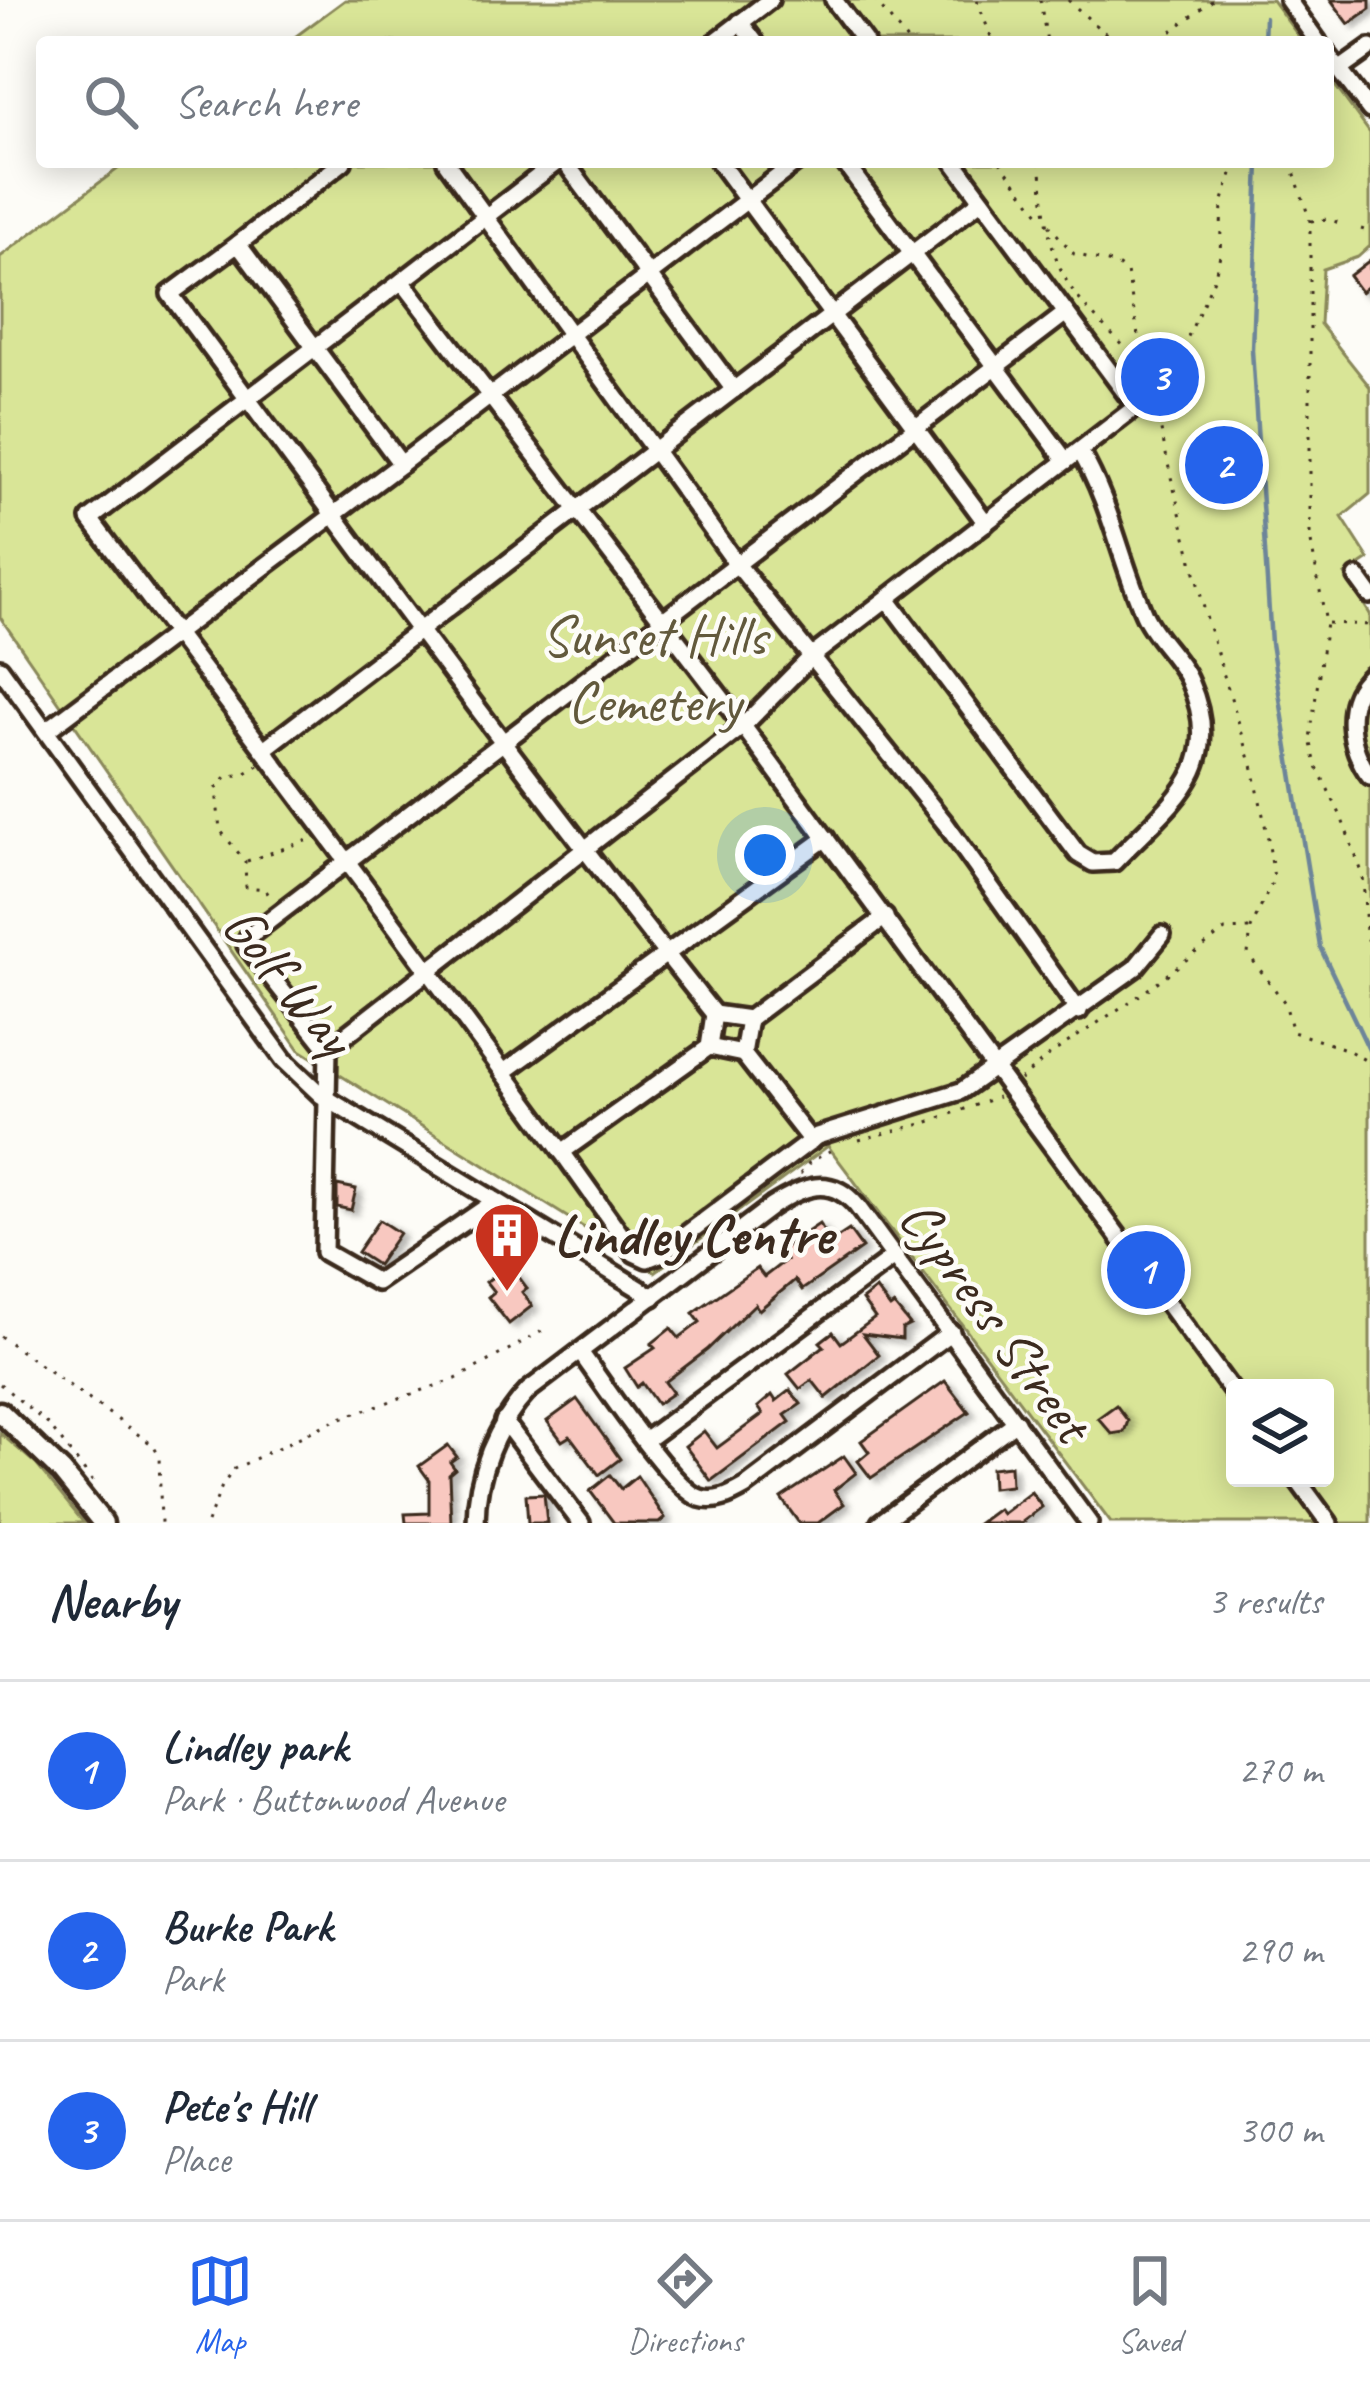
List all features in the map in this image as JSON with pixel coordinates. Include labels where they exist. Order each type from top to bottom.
[{"type":"main road","points":[[0,1412],[52,1460],[103,1523]]},
{"type":"street","points":[[722,36],[770,0]]},
{"type":"street","points":[[834,0],[861,36]]},
{"type":"street","points":[[1288,0],[1314,36]]},
{"type":"street","points":[[740,22],[750,36]]},
{"type":"street","points":[[1339,70],[1370,48]]},
{"type":"street","points":[[1334,63],[1370,110]]},
{"type":"street","points":[[335,168],[170,294],[664,952],[714,1014],[749,1019]]},
{"type":"street","points":[[450,168],[736,563],[945,823],[1079,1011]]},
{"type":"street","points":[[553,168],[90,519],[348,858],[634,1253],[647,1259],[660,1254],[812,1141],[961,1091],[1135,968],[1162,934]]},
{"type":"street","points":[[566,168],[734,390]]},
{"type":"street","points":[[723,168],[986,523]]},
{"type":"street","points":[[46,731],[492,399],[789,168]]},
{"type":"street","points":[[848,168],[995,366],[1073,456],[1112,516],[1145,618],[1190,681],[1202,724],[1198,768],[1183,792],[1114,862],[1094,862],[1078,854],[887,598]]},
{"type":"street","points":[[328,1049],[743,726],[811,657],[1136,407],[958,168]]},
{"type":"street","points":[[267,753],[982,200]]},
{"type":"street","points":[[238,244],[401,464]]},
{"type":"street","points":[[401,281],[743,726],[1226,1382]]},
{"type":"street","points":[[494,1202],[377,1282],[324,1252],[328,1049],[246,945],[248,937],[1066,313]]},
{"type":"street","points":[[1357,577],[1370,595]]},
{"type":"street","name":"Golf Way","points":[[0,668],[284,1060],[326,1098],[652,1297]]},
{"type":"street","points":[[1370,676],[1356,696],[1350,741],[1370,776]]},
{"type":"street","points":[[504,1072],[826,838]]},
{"type":"street","points":[[743,1054],[749,1019],[885,917]]},
{"type":"street","points":[[562,1152],[709,1046],[714,1014]]},
{"type":"street","points":[[709,1046],[743,1054],[812,1141]]},
{"type":"street","name":"Cypress Street","points":[[652,1297],[800,1189],[839,1189],[895,1256],[1081,1520]]},
{"type":"street","points":[[646,1440],[895,1256]]},
{"type":"street","points":[[476,1523],[480,1487],[504,1421],[530,1390],[652,1297]]},
{"type":"street","points":[[580,1352],[686,1489],[710,1499],[731,1496],[745,1487],[950,1332]]},
{"type":"street","points":[[504,1421],[581,1523]]},
{"type":"street","points":[[880,1523],[1016,1422]]},
{"type":"street","points":[[1302,1487],[1328,1523]]},
{"type":"path","points":[[875,0],[903,36]]},
{"type":"path","points":[[977,0],[991,36]]},
{"type":"path","points":[[1040,0],[1046,36]]},
{"type":"path","points":[[1068,0],[1111,36]]},
{"type":"path","points":[[1162,36],[1213,0]]},
{"type":"path","points":[[1005,168],[1074,254],[1115,264],[1127,272],[1142,363]]},
{"type":"path","points":[[1041,168],[1046,221],[1064,277],[1152,373],[1161,389],[1159,421],[1170,473],[1208,624],[1254,772],[1268,839],[1274,878],[1251,928],[1248,954],[1285,1003],[1293,1032],[1346,1049],[1370,1063]]},
{"type":"path","points":[[1152,373],[1187,339],[1214,279],[1222,203],[1234,168]]},
{"type":"path","points":[[1293,168],[1310,221],[1310,537],[1326,623],[1310,739],[1316,765],[1363,874],[1370,946]]},
{"type":"path","points":[[1310,221],[1343,224]]},
{"type":"path","points":[[1361,230],[1370,232]]},
{"type":"path","points":[[1326,623],[1370,625]]},
{"type":"path","points":[[267,753],[244,774],[226,777],[216,789],[220,830],[245,861],[246,887],[265,889],[279,910]]},
{"type":"path","points":[[245,861],[298,846],[327,830]]},
{"type":"path","points":[[207,1523],[234,1469],[335,1420],[456,1379],[544,1330]]},
{"type":"path","points":[[0,1336],[153,1445],[159,1456],[161,1523]]},
{"type":"path","points":[[0,1384],[49,1425],[100,1492]]},
{"type":"green space","points":[[345,0],[1272,0],[1299,36],[296,36]]},
{"type":"green space","name":"Sunset Hills Cemetery","points":[[1334,84],[1370,133],[1370,246],[1358,257],[1323,269],[1320,324],[1370,387],[1370,494],[1342,517],[1369,559],[1345,575],[1370,614],[1370,1523],[1111,1523],[828,1146],[655,1272],[300,1050],[0,617],[0,257],[119,168],[1334,168]]},
{"type":"green space","points":[[0,1433],[36,1464],[84,1523],[0,1523]]},
{"type":"building","points":[[1331,0],[1370,0],[1370,9],[1349,24]]},
{"type":"building","points":[[1370,260],[1370,285],[1361,292],[1349,276]]},
{"type":"building","points":[[337,1185],[356,1189],[351,1210],[337,1207]]},
{"type":"building","points":[[379,1220],[399,1233],[377,1265],[357,1252]]},
{"type":"building","points":[[819,1224],[831,1242],[849,1230],[862,1248],[802,1290],[795,1280],[759,1310],[755,1304],[665,1382],[673,1393],[657,1404],[642,1383],[637,1387],[625,1368],[655,1348],[651,1344],[671,1328],[679,1338],[700,1322],[693,1313],[757,1268],[764,1277],[786,1260],[779,1251]]},
{"type":"building","name":"Lindley Centre","points":[[509,1264],[527,1288],[522,1292],[532,1306],[509,1324],[488,1297],[494,1292],[486,1282]]},
{"type":"building","points":[[876,1289],[910,1325],[902,1329],[902,1339],[863,1334],[879,1355],[826,1398],[812,1380],[800,1389],[788,1374],[824,1346],[820,1342],[833,1332],[841,1343],[875,1318],[862,1300]]},
{"type":"building","points":[[945,1381],[969,1412],[871,1478],[858,1461],[869,1452],[861,1441]]},
{"type":"building","points":[[790,1390],[801,1404],[785,1415],[790,1422],[711,1481],[685,1446],[704,1431],[717,1448],[763,1414],[758,1407],[772,1395],[776,1401]]},
{"type":"building","points":[[577,1399],[620,1459],[599,1475],[570,1436],[562,1441],[547,1421]]},
{"type":"building","points":[[1116,1405],[1128,1421],[1124,1432],[1112,1434],[1098,1418]]},
{"type":"building","points":[[448,1445],[457,1457],[450,1462],[455,1469],[449,1474],[451,1523],[406,1523],[405,1514],[429,1513],[429,1480],[419,1466]]},
{"type":"building","points":[[844,1456],[856,1473],[834,1490],[844,1504],[818,1523],[799,1523],[781,1498]]},
{"type":"building","points":[[1010,1466],[1011,1486],[992,1488],[991,1468]]},
{"type":"building","points":[[610,1475],[621,1489],[637,1476],[665,1518],[659,1523],[614,1523],[590,1491]]},
{"type":"building","points":[[1031,1492],[1042,1507],[1021,1523],[979,1523],[998,1509],[1002,1514]]},
{"type":"building","points":[[544,1494],[547,1523],[528,1523],[526,1495]]},
{"type":"waterway","points":[[1264,36],[1265,17]]},
{"type":"waterway","points":[[1259,168],[1252,350],[1271,643],[1320,947],[1370,1052]]},
{"type":"place","name":"Pete's Hill","points":[[1160,377]]},
{"type":"place","name":"Burke Park","points":[[1224,465]]},
{"type":"place","name":"Lindley park","points":[[1146,1270]]},
{"type":"place","name":"Lindley Centre","points":[[507,1294]]}]
